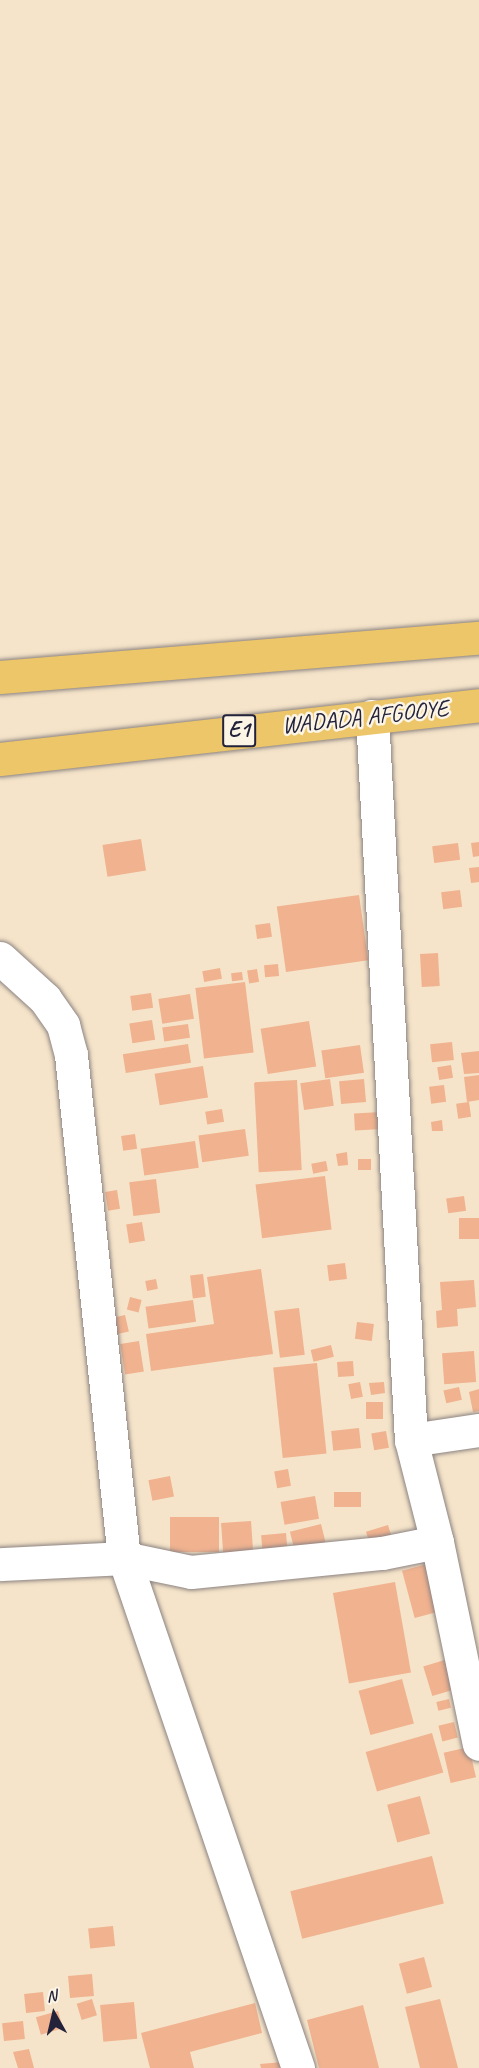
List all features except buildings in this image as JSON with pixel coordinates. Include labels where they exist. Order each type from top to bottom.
[{"type":"highway","points":[[0,677],[479,638]]},
{"type":"highway","name":"WADADA AFGOOYE","points":[[0,759],[479,705]]},
{"type":"street","points":[[372,716],[411,1440],[437,1542],[479,1744]]},
{"type":"street","points":[[0,958],[45,999],[63,1024],[71,1055],[124,1558],[298,2068]]},
{"type":"street","points":[[411,1440],[479,1430]]},
{"type":"street","points":[[0,1564],[124,1558],[191,1572],[382,1553],[437,1542]]}]
